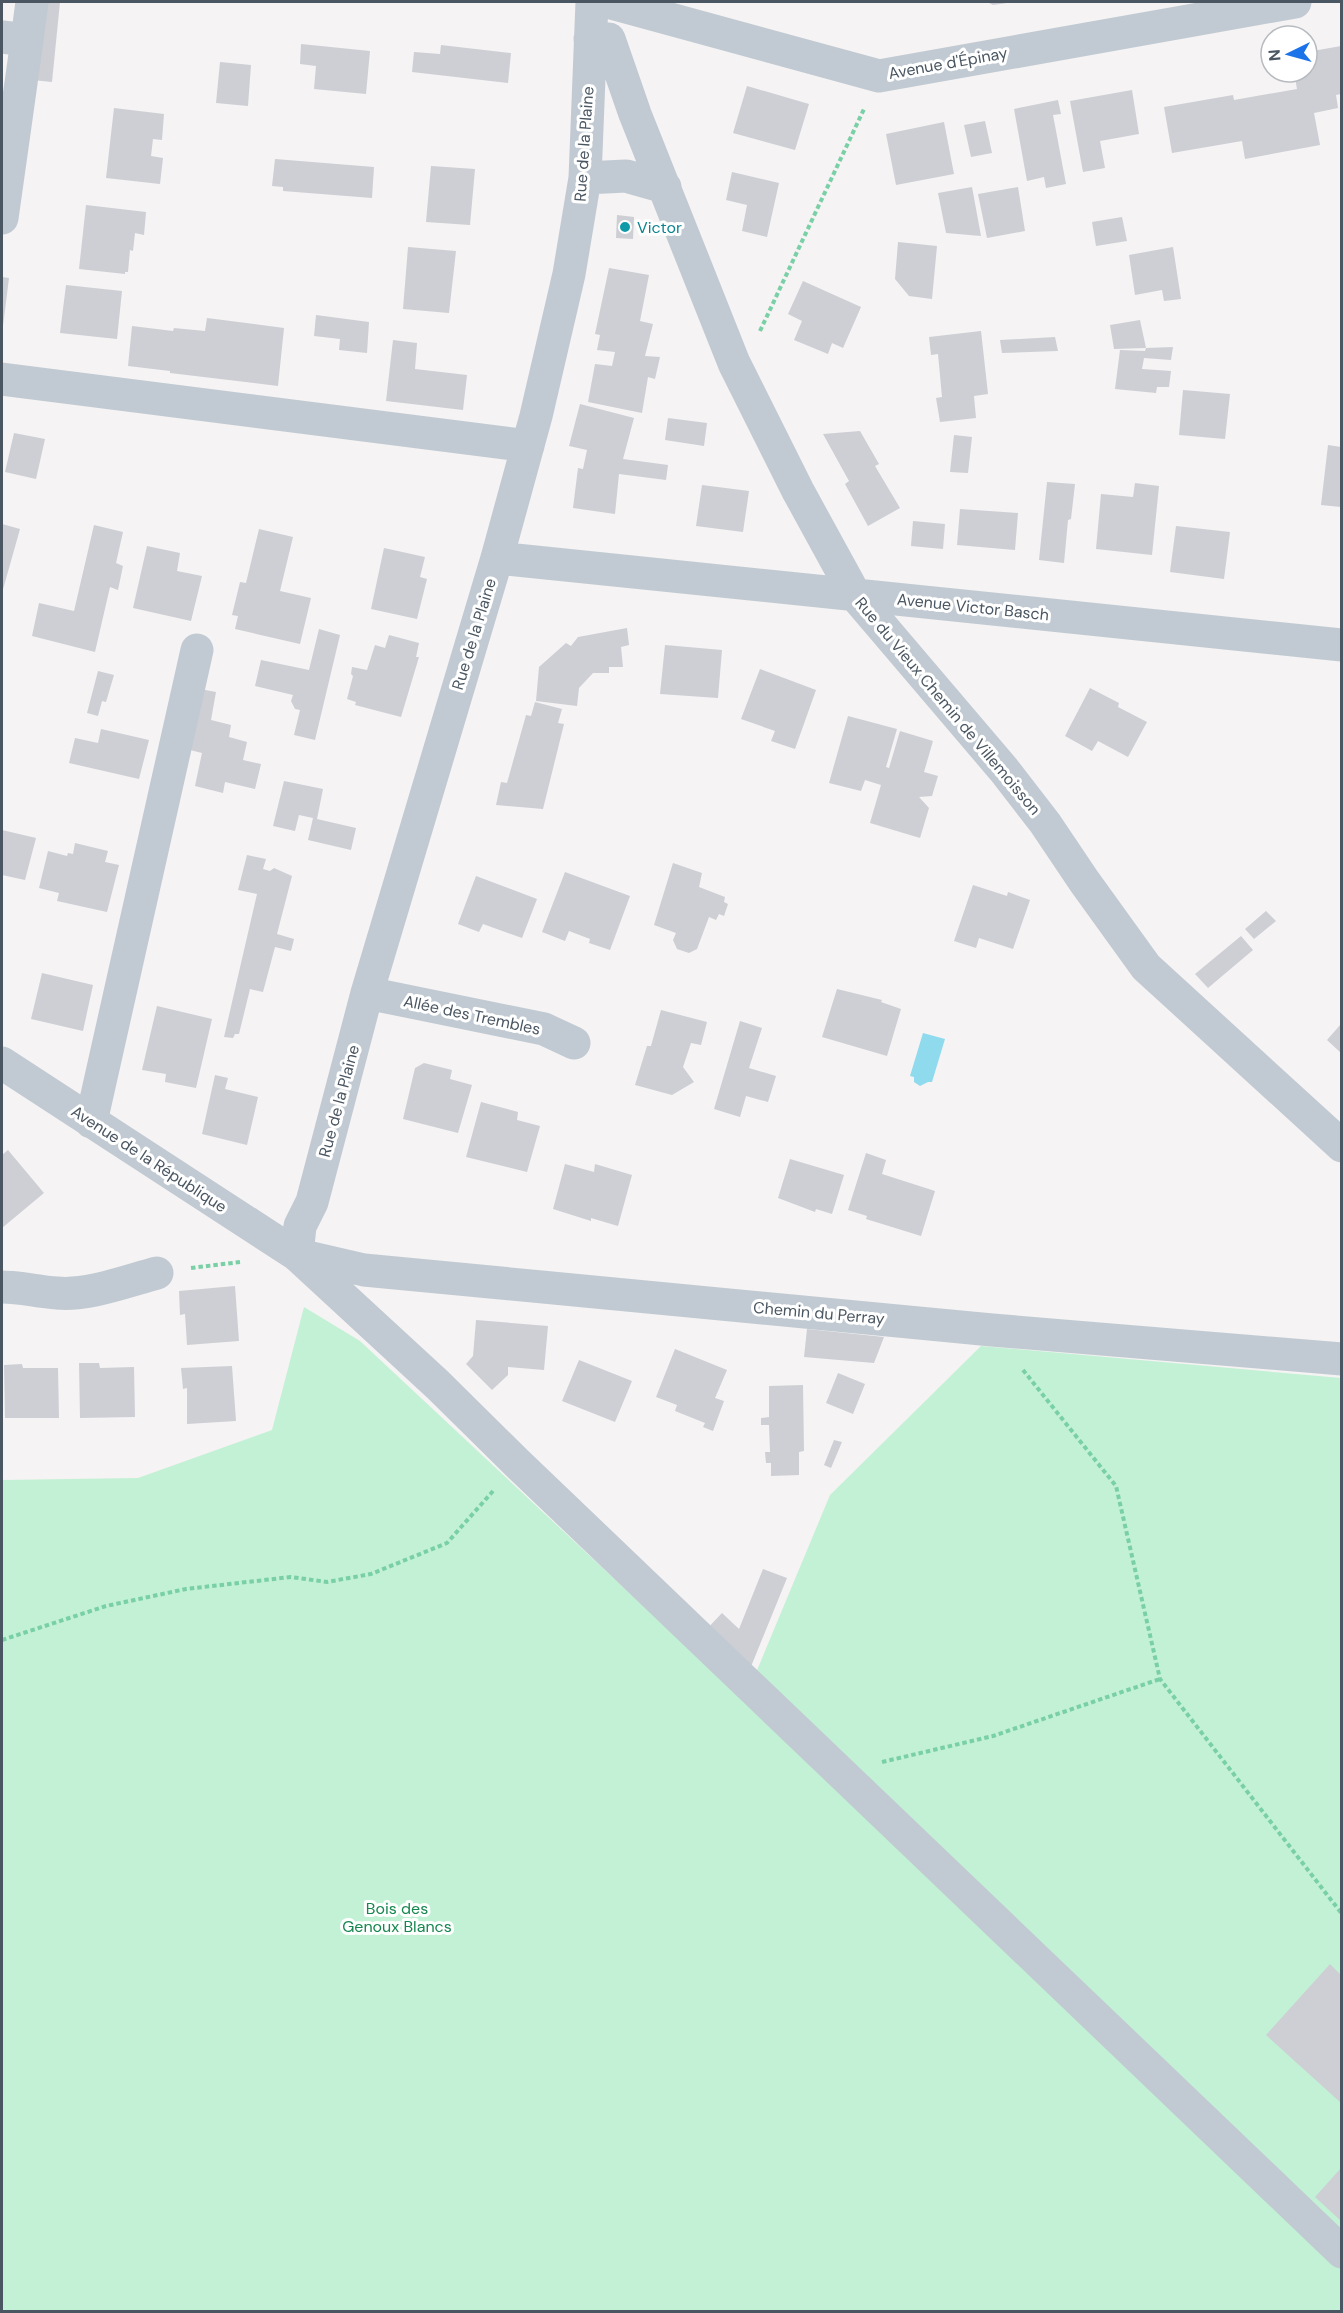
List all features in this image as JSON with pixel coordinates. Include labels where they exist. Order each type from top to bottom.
[{"type":"street","points":[[2,218],[14,39],[32,2]]},
{"type":"street","name":"Rue de la Plaine","points":[[297,1255],[300,1226],[312,1202],[368,993],[497,558],[528,446],[569,274],[585,178],[592,2]]},
{"type":"street","name":"Avenue d'Épinay","points":[[608,2],[879,76],[1294,2]]},
{"type":"street","name":"Rue du Vieux Chemin de Villemoisson","points":[[590,39],[609,39],[635,114],[734,363],[798,491],[855,595],[1011,779],[1045,823],[1083,881],[1146,967],[1341,1146]]},
{"type":"street","points":[[585,178],[626,176],[665,187]]},
{"type":"street","points":[[2,379],[528,446]]},
{"type":"street","name":"Avenue Victor Basch","points":[[497,558],[1341,645]]},
{"type":"street","points":[[91,1122],[197,651]]},
{"type":"street","name":"Allée des Trembles","points":[[368,993],[544,1029],[574,1043]]},
{"type":"street","name":"Avenue de la République","points":[[2,1063],[297,1255]]},
{"type":"street","points":[[297,1255],[438,1385],[1341,2252]]},
{"type":"street","name":"Chemin du Perray","points":[[297,1255],[364,1270],[992,1330],[1341,1359]]},
{"type":"street","points":[[2,1287],[23,1287],[58,1294],[96,1290],[157,1273]]},
{"type":"path","points":[[734,363],[751,351],[879,76]]},
{"type":"path","points":[[157,1273],[297,1255]]},
{"type":"path","points":[[992,1330],[1116,1486],[1160,1679],[1341,1914]]},
{"type":"path","points":[[2,1640],[106,1606],[186,1589],[291,1578],[327,1582],[371,1574],[447,1543],[517,1463]]},
{"type":"path","points":[[840,1772],[993,1736],[1160,1679]]},
{"type":"green space","name":"Bois des Genoux Blancs","points":[[304,1307],[360,1341],[670,1631],[748,1692],[830,1495],[981,1346],[1341,1378],[1341,2311],[2,2311],[2,1480],[138,1478],[272,1430]]},
{"type":"water","points":[[923,1033],[945,1039],[932,1082],[920,1086],[914,1082],[914,1077],[910,1076]]},
{"type":"building","points":[[42,2],[60,2],[52,82],[32,80]]},
{"type":"building","points":[[987,2],[1007,2],[1007,3],[993,5]]},
{"type":"building","points":[[301,44],[370,51],[366,94],[314,89],[316,66],[300,64]]},
{"type":"building","points":[[441,45],[511,53],[508,83],[412,72],[414,52],[440,54]]},
{"type":"building","points":[[1341,46],[1341,94],[1336,95],[1338,108],[1314,113],[1320,145],[1245,159],[1242,141],[1172,153],[1164,107],[1233,95],[1234,100],[1297,89],[1296,84],[1319,84],[1319,50]]},
{"type":"building","points":[[220,62],[251,65],[248,106],[216,103]]},
{"type":"building","points":[[747,86],[809,104],[795,150],[733,133]]},
{"type":"building","points":[[1132,90],[1139,134],[1100,141],[1105,168],[1083,172],[1070,101]]},
{"type":"building","points":[[1058,100],[1061,114],[1053,115],[1066,184],[1046,188],[1044,177],[1027,181],[1014,109]]},
{"type":"building","points":[[114,108],[164,114],[162,140],[153,139],[151,156],[163,158],[160,184],[106,178]]},
{"type":"building","points":[[985,121],[992,153],[971,157],[964,125]]},
{"type":"building","points":[[944,122],[954,174],[896,185],[886,134]]},
{"type":"building","points":[[275,159],[374,167],[372,198],[283,191],[283,187],[272,186]]},
{"type":"building","points":[[431,166],[475,169],[470,225],[426,222]]},
{"type":"building","points":[[732,172],[779,183],[767,237],[742,231],[747,205],[726,200]]},
{"type":"building","points":[[972,187],[981,236],[946,233],[938,193]]},
{"type":"building","points":[[1018,187],[1025,231],[987,238],[978,194]]},
{"type":"building","points":[[86,205],[146,212],[144,235],[135,233],[133,251],[130,250],[128,272],[125,274],[79,269]]},
{"type":"building","name":"Victor","points":[[617,215],[634,217],[633,239],[616,238]]},
{"type":"building","points":[[1122,217],[1127,241],[1096,246],[1092,222]]},
{"type":"building","points":[[898,242],[937,246],[932,299],[909,296],[895,279]]},
{"type":"building","points":[[408,247],[456,251],[449,313],[403,309]]},
{"type":"building","points":[[1173,247],[1181,299],[1164,301],[1162,290],[1135,295],[1129,255]]},
{"type":"building","points":[[609,268],[649,275],[640,321],[653,324],[645,356],[660,357],[655,379],[648,377],[642,413],[588,402],[595,364],[612,366],[615,352],[597,350],[600,335],[595,334]]},
{"type":"building","points":[[2,277],[9,278],[3,326],[2,326]]},
{"type":"building","points":[[803,281],[861,307],[843,348],[832,343],[828,354],[794,340],[802,321],[788,314]]},
{"type":"building","points":[[66,285],[122,291],[117,339],[60,333]]},
{"type":"building","points":[[316,315],[369,322],[367,353],[339,350],[340,339],[314,336]]},
{"type":"building","points":[[207,318],[284,328],[278,386],[128,366],[132,326],[173,331],[174,328],[205,331]]},
{"type":"building","points":[[1140,320],[1146,348],[1114,349],[1110,325]]},
{"type":"building","points":[[981,331],[988,394],[974,396],[976,418],[940,422],[936,398],[942,397],[938,354],[931,355],[929,337]]},
{"type":"building","points":[[1055,337],[1058,351],[1002,353],[1000,340]]},
{"type":"building","points":[[393,340],[417,343],[415,369],[467,375],[463,410],[386,401]]},
{"type":"building","points":[[1173,347],[1171,360],[1144,358],[1142,369],[1171,371],[1169,387],[1157,387],[1156,393],[1115,389],[1120,350],[1145,351],[1146,348]]},
{"type":"building","points":[[1183,390],[1230,394],[1225,439],[1179,435]]},
{"type":"building","points":[[580,404],[634,418],[623,459],[668,465],[666,480],[619,474],[615,514],[573,508],[578,468],[583,469],[587,450],[569,446]]},
{"type":"building","points":[[668,418],[707,423],[704,446],[665,440]]},
{"type":"building","points":[[860,431],[879,464],[875,466],[900,508],[868,526],[845,484],[849,481],[823,434]]},
{"type":"building","points":[[14,433],[45,439],[36,479],[5,472]]},
{"type":"building","points":[[954,435],[972,437],[968,473],[950,472]]},
{"type":"building","points":[[1328,445],[1341,447],[1341,507],[1321,505]]},
{"type":"building","points":[[1047,482],[1075,484],[1071,519],[1068,520],[1064,563],[1039,560]]},
{"type":"building","points":[[1135,483],[1159,486],[1152,555],[1096,549],[1101,494],[1133,497]]},
{"type":"building","points":[[702,485],[749,491],[743,532],[696,526]]},
{"type":"building","points":[[960,509],[1018,513],[1015,550],[957,545]]},
{"type":"building","points":[[913,521],[945,524],[943,549],[911,546]]},
{"type":"building","points":[[2,524],[20,529],[2,593]]},
{"type":"building","points":[[94,525],[123,532],[116,563],[123,566],[118,590],[110,587],[95,652],[32,636],[39,603],[74,611]]},
{"type":"building","points":[[1176,526],[1230,532],[1224,579],[1170,572]]},
{"type":"building","points":[[259,529],[293,537],[280,591],[311,598],[300,644],[235,629],[238,616],[232,615],[240,582],[246,583]]},
{"type":"building","points":[[147,546],[180,553],[177,571],[202,576],[191,621],[133,608]]},
{"type":"building","points":[[384,548],[425,557],[420,577],[427,579],[417,619],[371,609]]},
{"type":"building","points":[[627,628],[629,645],[621,647],[623,667],[609,667],[609,673],[593,673],[579,688],[577,706],[536,701],[539,667],[566,643],[571,646],[578,637]]},
{"type":"building","points":[[319,629],[340,635],[315,740],[294,735],[300,710],[295,709],[291,701],[293,695],[255,686],[261,660],[309,670]]},
{"type":"building","points":[[389,635],[419,643],[416,657],[419,657],[401,717],[355,705],[356,702],[347,699],[353,676],[352,667],[367,670],[375,645],[385,648]]},
{"type":"building","points":[[665,645],[722,650],[718,698],[660,694]]},
{"type":"building","points":[[760,669],[816,690],[795,749],[771,741],[775,731],[741,719]]},
{"type":"building","points":[[98,671],[114,675],[106,702],[102,701],[98,716],[87,713]]},
{"type":"building","points":[[1090,688],[1119,703],[1118,707],[1147,722],[1128,757],[1098,741],[1092,751],[1065,736]]},
{"type":"building","points":[[200,689],[216,692],[211,720],[231,725],[229,737],[247,742],[243,760],[261,764],[255,789],[225,782],[223,793],[195,786],[202,753],[186,749]]},
{"type":"building","points":[[535,702],[562,709],[558,723],[564,724],[543,809],[496,805],[501,782],[507,783],[526,715],[531,716]]},
{"type":"building","points":[[848,716],[897,729],[886,767],[889,768],[900,731],[933,741],[924,772],[938,776],[932,796],[919,797],[929,808],[920,838],[870,823],[881,785],[865,780],[861,791],[829,783]]},
{"type":"building","points":[[101,729],[149,740],[139,779],[69,763],[75,738],[98,743]]},
{"type":"building","points":[[284,781],[323,789],[317,819],[356,828],[351,850],[308,840],[313,818],[299,815],[295,831],[273,826]]},
{"type":"building","points":[[2,830],[36,838],[25,880],[2,875]]},
{"type":"building","points":[[75,843],[108,851],[105,862],[119,865],[107,912],[57,901],[59,893],[39,888],[48,851],[67,856],[68,853],[73,854]]},
{"type":"building","points":[[247,855],[266,859],[263,869],[270,871],[274,868],[292,876],[277,934],[294,939],[291,951],[275,947],[263,992],[250,989],[239,1034],[235,1034],[233,1038],[224,1037],[257,894],[238,890]]},
{"type":"building","points":[[673,863],[702,873],[699,887],[725,897],[724,902],[728,904],[724,916],[719,914],[716,920],[709,917],[697,949],[689,953],[677,949],[673,940],[676,933],[654,925]]},
{"type":"building","points":[[565,872],[630,896],[610,950],[589,943],[590,939],[569,931],[565,941],[542,932]]},
{"type":"building","points":[[476,876],[537,899],[522,938],[483,924],[479,932],[458,924]]},
{"type":"building","points":[[973,885],[1007,896],[1008,892],[1030,900],[1013,949],[979,938],[976,948],[954,941]]},
{"type":"building","points":[[1266,911],[1276,921],[1254,939],[1245,929]]},
{"type":"building","points":[[1241,936],[1253,950],[1208,988],[1195,974]]},
{"type":"building","points":[[42,973],[93,985],[83,1031],[31,1019]]},
{"type":"building","points":[[837,989],[882,1000],[881,1002],[901,1009],[887,1056],[822,1037]]},
{"type":"building","points":[[157,1006],[212,1019],[196,1088],[165,1082],[166,1074],[142,1070]]},
{"type":"building","points":[[661,1010],[707,1022],[701,1045],[691,1043],[683,1067],[694,1082],[672,1095],[635,1085],[647,1046],[651,1046]]},
{"type":"building","points":[[740,1021],[762,1028],[749,1068],[776,1076],[768,1102],[746,1096],[740,1117],[714,1109]]},
{"type":"building","points":[[1341,1024],[1341,1053],[1327,1040]]},
{"type":"building","points":[[424,1063],[452,1070],[450,1079],[472,1085],[458,1133],[403,1119],[415,1068]]},
{"type":"building","points":[[215,1075],[228,1078],[225,1089],[258,1097],[247,1145],[202,1134]]},
{"type":"building","points":[[481,1102],[518,1112],[517,1120],[540,1126],[527,1172],[466,1157]]},
{"type":"building","points":[[8,1150],[44,1193],[2,1228],[2,1155]]},
{"type":"building","points":[[866,1153],[886,1160],[882,1174],[935,1191],[921,1236],[866,1219],[867,1216],[848,1210]]},
{"type":"building","points":[[790,1159],[844,1175],[832,1214],[816,1209],[815,1212],[778,1198]]},
{"type":"building","points":[[565,1164],[594,1172],[595,1164],[632,1175],[618,1226],[591,1218],[591,1221],[553,1209]]},
{"type":"building","points":[[235,1286],[239,1341],[187,1345],[185,1314],[180,1315],[179,1291]]},
{"type":"building","points":[[476,1320],[548,1326],[544,1370],[508,1367],[508,1375],[492,1390],[466,1364],[473,1356]]},
{"type":"building","points":[[807,1329],[884,1337],[874,1363],[804,1357]]},
{"type":"building","points":[[675,1349],[727,1370],[715,1398],[724,1401],[713,1431],[703,1427],[705,1423],[675,1411],[677,1405],[656,1397]]},
{"type":"building","points":[[579,1360],[632,1381],[615,1422],[562,1401]]},
{"type":"building","points":[[79,1363],[99,1363],[100,1368],[134,1367],[135,1417],[80,1418]]},
{"type":"building","points":[[22,1364],[23,1368],[58,1368],[59,1418],[5,1418],[4,1365]]},
{"type":"building","points":[[232,1366],[236,1421],[187,1424],[187,1388],[183,1389],[181,1368]]},
{"type":"building","points":[[838,1373],[865,1384],[853,1414],[826,1403]]},
{"type":"building","points":[[803,1385],[804,1451],[799,1452],[799,1475],[771,1476],[771,1463],[766,1463],[765,1452],[770,1452],[769,1425],[761,1425],[761,1418],[769,1417],[769,1386]]},
{"type":"building","points":[[834,1440],[842,1442],[831,1468],[824,1465]]},
{"type":"building","points":[[763,1569],[787,1578],[748,1674],[704,1632],[722,1613],[739,1629]]},
{"type":"building","points":[[1330,1964],[1341,1975],[1341,2103],[1266,2035]]},
{"type":"building","points":[[1341,2168],[1341,2221],[1315,2197]]},
{"type":"place","name":"Victor","points":[[625,227]]}]
